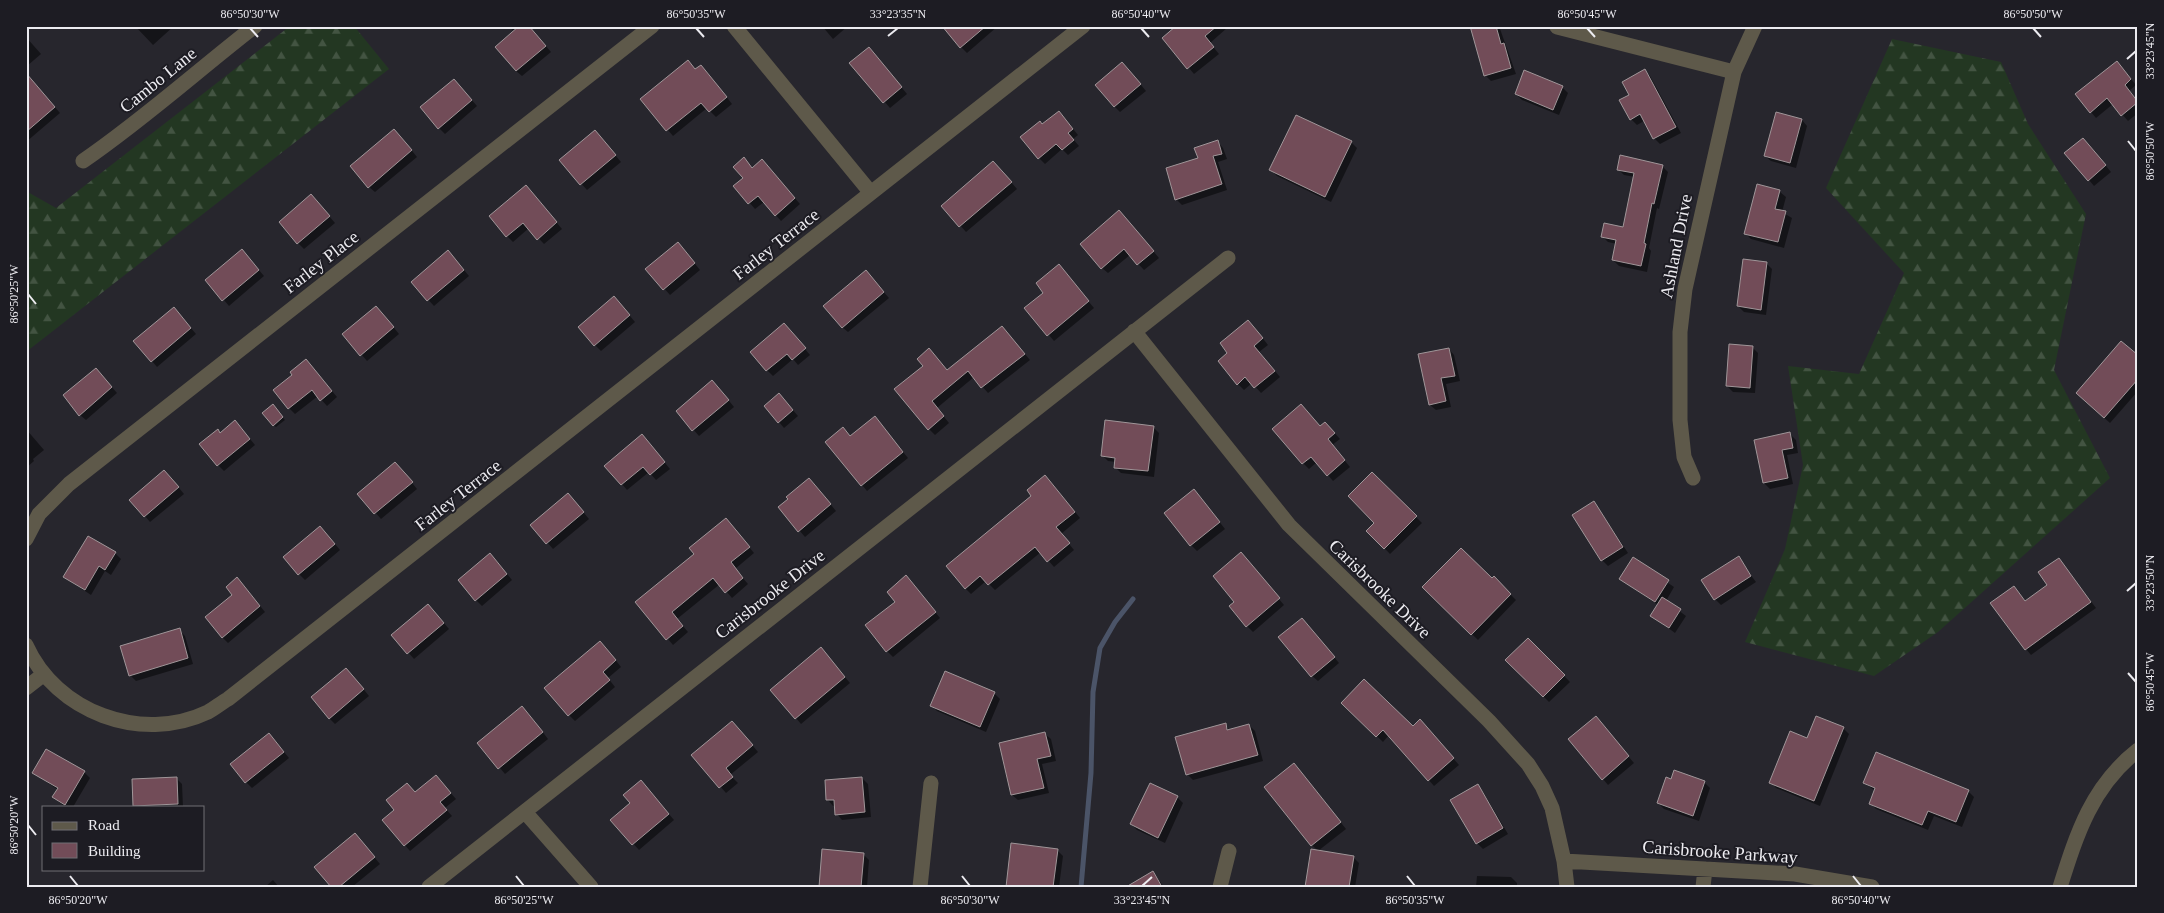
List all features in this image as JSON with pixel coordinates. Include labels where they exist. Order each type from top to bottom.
[{"type":"street","name":"Cambo Lane","points":[[83,161],[119,136],[255,26]]},
{"type":"street","name":"Farley Place","points":[[26,539],[40,514],[69,484],[652,26]]},
{"type":"street","points":[[734,26],[871,193]]},
{"type":"street","name":"Farley Terrace","points":[[44,674],[69,698],[101,715],[133,724],[169,723],[208,712],[228,700],[1083,26]]},
{"type":"street","name":"Ashland Drive","points":[[1693,478],[1684,457],[1681,429],[1680,332],[1690,259],[1734,72],[1754,26]]},
{"type":"street","points":[[1557,27],[1734,72]]},
{"type":"street","name":"Carisbrooke Drive","points":[[429,887],[1228,258]]},
{"type":"street","name":"Carisbrooke Drive","points":[[1134,331],[1289,525],[1512,744],[1528,764],[1548,800],[1564,861],[1567,887]]},
{"type":"street","points":[[26,645],[44,674],[26,688]]},
{"type":"street","points":[[2060,887],[2087,812],[2104,784],[2138,750]]},
{"type":"street","points":[[920,887],[931,783]]},
{"type":"street","points":[[525,812],[591,887]]},
{"type":"street","points":[[1220,887],[1229,851]]},
{"type":"street","name":"Carisbrooke Parkway","points":[[1564,861],[1795,874],[1872,887]]},
{"type":"street","points":[[1703,887],[1705,869]]},
{"type":"green space","points":[[290,26],[354,26],[389,69],[26,352],[26,191],[56,208]]},
{"type":"green space","points":[[1892,39],[2001,62],[2028,124],[2086,214],[2054,370],[2110,478],[1938,632],[1874,676],[1745,642],[1785,549],[1803,465],[1788,366],[1859,374],[1904,273],[1826,188]]},
{"type":"building","points":[[519,26],[529,26],[546,46],[516,71],[495,47]]},
{"type":"building","points":[[942,26],[986,26],[960,48]]},
{"type":"building","points":[[1176,26],[1217,26],[1205,36],[1214,47],[1187,69],[1162,38]]},
{"type":"building","points":[[1470,26],[1496,26],[1501,44],[1504,43],[1511,68],[1484,76]]},
{"type":"building","points":[[869,47],[902,87],[883,103],[849,63]]},
{"type":"building","points":[[688,60],[695,69],[701,65],[727,97],[709,112],[701,103],[666,131],[640,99]]},
{"type":"building","points":[[2117,61],[2131,79],[2125,85],[2138,102],[2121,116],[2107,98],[2090,113],[2075,94]]},
{"type":"building","points":[[1122,62],[1141,84],[1114,107],[1095,85]]},
{"type":"building","points":[[1645,69],[1676,127],[1653,139],[1640,114],[1630,120],[1619,100],[1629,95],[1622,82]]},
{"type":"building","points":[[1524,70],[1563,86],[1553,110],[1515,94]]},
{"type":"building","points":[[26,73],[55,107],[26,132]]},
{"type":"building","points":[[454,79],[472,100],[438,129],[420,107]]},
{"type":"building","points":[[1059,111],[1073,129],[1068,133],[1074,140],[1062,150],[1056,144],[1038,159],[1020,137],[1040,121],[1042,124]]},
{"type":"building","points":[[1776,112],[1802,119],[1790,163],[1764,156]]},
{"type":"building","points":[[1296,115],[1352,141],[1325,197],[1269,170]]},
{"type":"building","points":[[394,129],[412,150],[368,188],[350,166]]},
{"type":"building","points":[[595,130],[616,155],[580,185],[559,160]]},
{"type":"building","points":[[2083,138],[2106,165],[2088,181],[2064,153]]},
{"type":"building","points":[[1218,140],[1222,154],[1213,156],[1222,184],[1175,200],[1166,168],[1198,158],[1194,148]]},
{"type":"building","points":[[1620,155],[1663,165],[1654,204],[1652,203],[1641,266],[1612,260],[1616,240],[1601,237],[1604,223],[1623,227],[1634,173],[1617,170]]},
{"type":"building","points":[[744,157],[752,168],[762,159],[795,198],[775,216],[758,196],[748,204],[733,186],[743,178],[733,167]]},
{"type":"building","points":[[993,161],[1012,182],[959,227],[941,206]]},
{"type":"building","points":[[1757,184],[1780,190],[1775,209],[1786,211],[1778,242],[1744,234]]},
{"type":"building","points":[[526,185],[557,222],[537,240],[523,223],[506,237],[489,216]]},
{"type":"building","points":[[311,194],[330,216],[297,244],[279,222]]},
{"type":"building","points":[[1119,210],[1154,251],[1137,265],[1124,249],[1101,269],[1080,244]]},
{"type":"building","points":[[678,242],[695,263],[663,290],[645,269]]},
{"type":"building","points":[[242,249],[259,270],[222,301],[205,280]]},
{"type":"building","points":[[448,250],[464,270],[427,301],[411,282]]},
{"type":"building","points":[[1743,259],[1767,262],[1761,310],[1737,306]]},
{"type":"building","points":[[1059,264],[1089,301],[1047,336],[1024,308],[1043,293],[1036,283]]},
{"type":"building","points":[[866,270],[884,292],[842,328],[823,306]]},
{"type":"building","points":[[614,296],[630,315],[594,346],[578,327]]},
{"type":"building","points":[[376,306],[394,327],[360,356],[342,334]]},
{"type":"building","points":[[174,307],[191,328],[151,362],[133,341]]},
{"type":"building","points":[[1248,320],[1263,338],[1254,346],[1275,371],[1254,388],[1245,377],[1237,385],[1218,361],[1227,353],[1220,343]]},
{"type":"building","points":[[784,323],[806,348],[792,360],[787,354],[766,371],[750,352]]},
{"type":"building","points":[[1002,326],[1025,354],[981,388],[968,371],[932,401],[944,416],[928,430],[894,389],[923,366],[917,359],[929,348],[947,370]]},
{"type":"building","points":[[2121,341],[2138,355],[2138,379],[2104,418],[2076,393]]},
{"type":"building","points":[[1729,344],[1753,346],[1750,388],[1726,386]]},
{"type":"building","points":[[1449,348],[1455,376],[1441,378],[1446,401],[1429,405],[1418,354]]},
{"type":"building","points":[[306,359],[332,391],[320,401],[312,390],[288,409],[273,390],[292,375],[290,372]]},
{"type":"building","points":[[96,368],[112,387],[79,416],[63,395]]},
{"type":"building","points":[[712,380],[729,400],[692,431],[676,411]]},
{"type":"building","points":[[779,393],[793,410],[778,423],[764,406]]},
{"type":"building","points":[[273,404],[283,417],[273,426],[262,413]]},
{"type":"building","points":[[1301,404],[1320,426],[1325,422],[1335,433],[1328,439],[1345,460],[1327,476],[1311,457],[1302,464],[1272,429]]},
{"type":"building","points":[[875,416],[903,452],[861,486],[825,442],[843,427],[850,436]]},
{"type":"building","points":[[235,420],[250,439],[217,466],[199,444],[218,429],[220,433]]},
{"type":"building","points":[[1105,420],[1154,426],[1148,471],[1114,468],[1115,458],[1101,456]]},
{"type":"building","points":[[1790,432],[1793,448],[1782,450],[1788,478],[1763,483],[1754,440]]},
{"type":"building","points":[[642,434],[665,462],[650,475],[643,467],[621,485],[604,466]]},
{"type":"building","points":[[395,462],[413,482],[374,514],[357,494]]},
{"type":"building","points":[[164,470],[179,487],[144,517],[129,500]]},
{"type":"building","points":[[1372,472],[1417,516],[1384,549],[1366,531],[1374,523],[1348,496]]},
{"type":"building","points":[[1045,475],[1075,512],[1056,527],[1070,543],[1047,562],[1035,547],[988,585],[980,576],[965,589],[946,566],[1031,496],[1027,490]]},
{"type":"building","points":[[809,478],[831,504],[798,532],[778,507],[788,499],[786,497]]},
{"type":"building","points":[[1194,489],[1220,522],[1190,546],[1164,513]]},
{"type":"building","points":[[568,493],[584,512],[546,544],[530,525]]},
{"type":"building","points":[[1594,501],[1623,547],[1601,561],[1572,515]]},
{"type":"building","points":[[726,518],[750,547],[731,562],[743,578],[725,593],[713,578],[672,612],[683,626],[666,640],[635,602],[694,554],[689,548]]},
{"type":"building","points":[[320,526],[335,544],[298,575],[283,557]]},
{"type":"building","points":[[88,536],[116,552],[105,570],[99,566],[85,590],[63,577]]},
{"type":"building","points":[[1461,548],[1492,578],[1494,576],[1511,594],[1471,635],[1422,587]]},
{"type":"building","points":[[1241,552],[1280,598],[1246,627],[1229,606],[1234,602],[1213,576]]},
{"type":"building","points":[[490,553],[507,574],[475,601],[458,580]]},
{"type":"building","points":[[1739,556],[1751,576],[1714,600],[1701,580]]},
{"type":"building","points":[[1633,557],[1669,580],[1655,602],[1619,579]]},
{"type":"building","points":[[2059,558],[2091,602],[2025,650],[1990,603],[2014,586],[2025,601],[2047,585],[2038,572]]},
{"type":"building","points":[[906,575],[936,612],[886,652],[865,625],[895,602],[887,592]]},
{"type":"building","points":[[237,577],[260,606],[222,638],[205,617],[232,595],[226,587]]},
{"type":"building","points":[[1662,597],[1681,609],[1669,628],[1650,616]]},
{"type":"building","points":[[428,604],[444,623],[407,654],[391,635]]},
{"type":"building","points":[[1302,618],[1335,657],[1311,677],[1278,637]]},
{"type":"building","points":[[180,628],[188,658],[129,676],[120,646]]},
{"type":"building","points":[[1528,638],[1565,675],[1543,697],[1505,660]]},
{"type":"building","points":[[600,641],[616,660],[603,672],[610,680],[568,716],[544,688]]},
{"type":"building","points":[[821,647],[845,677],[795,719],[770,690]]},
{"type":"building","points":[[346,668],[364,689],[329,719],[311,697]]},
{"type":"building","points":[[945,671],[995,692],[980,727],[930,706]]},
{"type":"building","points":[[1364,679],[1413,726],[1420,719],[1454,758],[1428,781],[1383,730],[1376,737],[1341,703]]},
{"type":"building","points":[[522,706],[543,732],[498,769],[477,743]]},
{"type":"building","points":[[1596,716],[1629,756],[1602,780],[1568,739]]},
{"type":"building","points":[[1816,716],[1844,727],[1814,801],[1769,783],[1790,731],[1807,738]]},
{"type":"building","points":[[732,721],[753,745],[726,768],[733,777],[719,788],[691,755]]},
{"type":"building","points":[[1226,723],[1227,730],[1249,724],[1258,755],[1186,775],[1175,737]]},
{"type":"building","points":[[1045,732],[1051,756],[1037,759],[1044,788],[1011,795],[999,743]]},
{"type":"building","points":[[269,733],[284,752],[245,783],[230,764]]},
{"type":"building","points":[[46,749],[85,771],[65,805],[52,797],[58,788],[32,773]]},
{"type":"building","points":[[1876,752],[1969,790],[1956,822],[1928,811],[1922,825],[1869,804],[1875,788],[1863,783]]},
{"type":"building","points":[[1294,763],[1341,822],[1311,846],[1264,787]]},
{"type":"building","points":[[1674,770],[1705,781],[1693,816],[1657,803],[1666,777],[1671,779]]},
{"type":"building","points":[[436,775],[451,793],[440,802],[447,810],[404,846],[382,820],[394,810],[386,800],[407,783],[415,792]]},
{"type":"building","points":[[177,777],[178,804],[133,806],[132,779]]},
{"type":"building","points":[[862,777],[865,812],[835,815],[834,800],[826,800],[825,780]]},
{"type":"building","points":[[641,780],[669,814],[632,845],[610,820],[630,803],[623,795]]},
{"type":"building","points":[[1150,783],[1178,796],[1158,838],[1130,824]]},
{"type":"building","points":[[1478,784],[1503,828],[1476,844],[1450,800]]},
{"type":"building","points":[[355,833],[375,857],[339,887],[331,887],[314,867]]},
{"type":"building","points":[[1011,843],[1058,849],[1053,887],[1006,887]]},
{"type":"building","points":[[822,849],[864,853],[861,887],[819,887]]},
{"type":"building","points":[[1311,849],[1354,856],[1349,887],[1305,887]]},
{"type":"building","points":[[1153,871],[1162,887],[1126,887]]},
{"type":"waterway","points":[[1081,887],[1091,773],[1093,692],[1100,648],[1115,622],[1133,599]]}]
